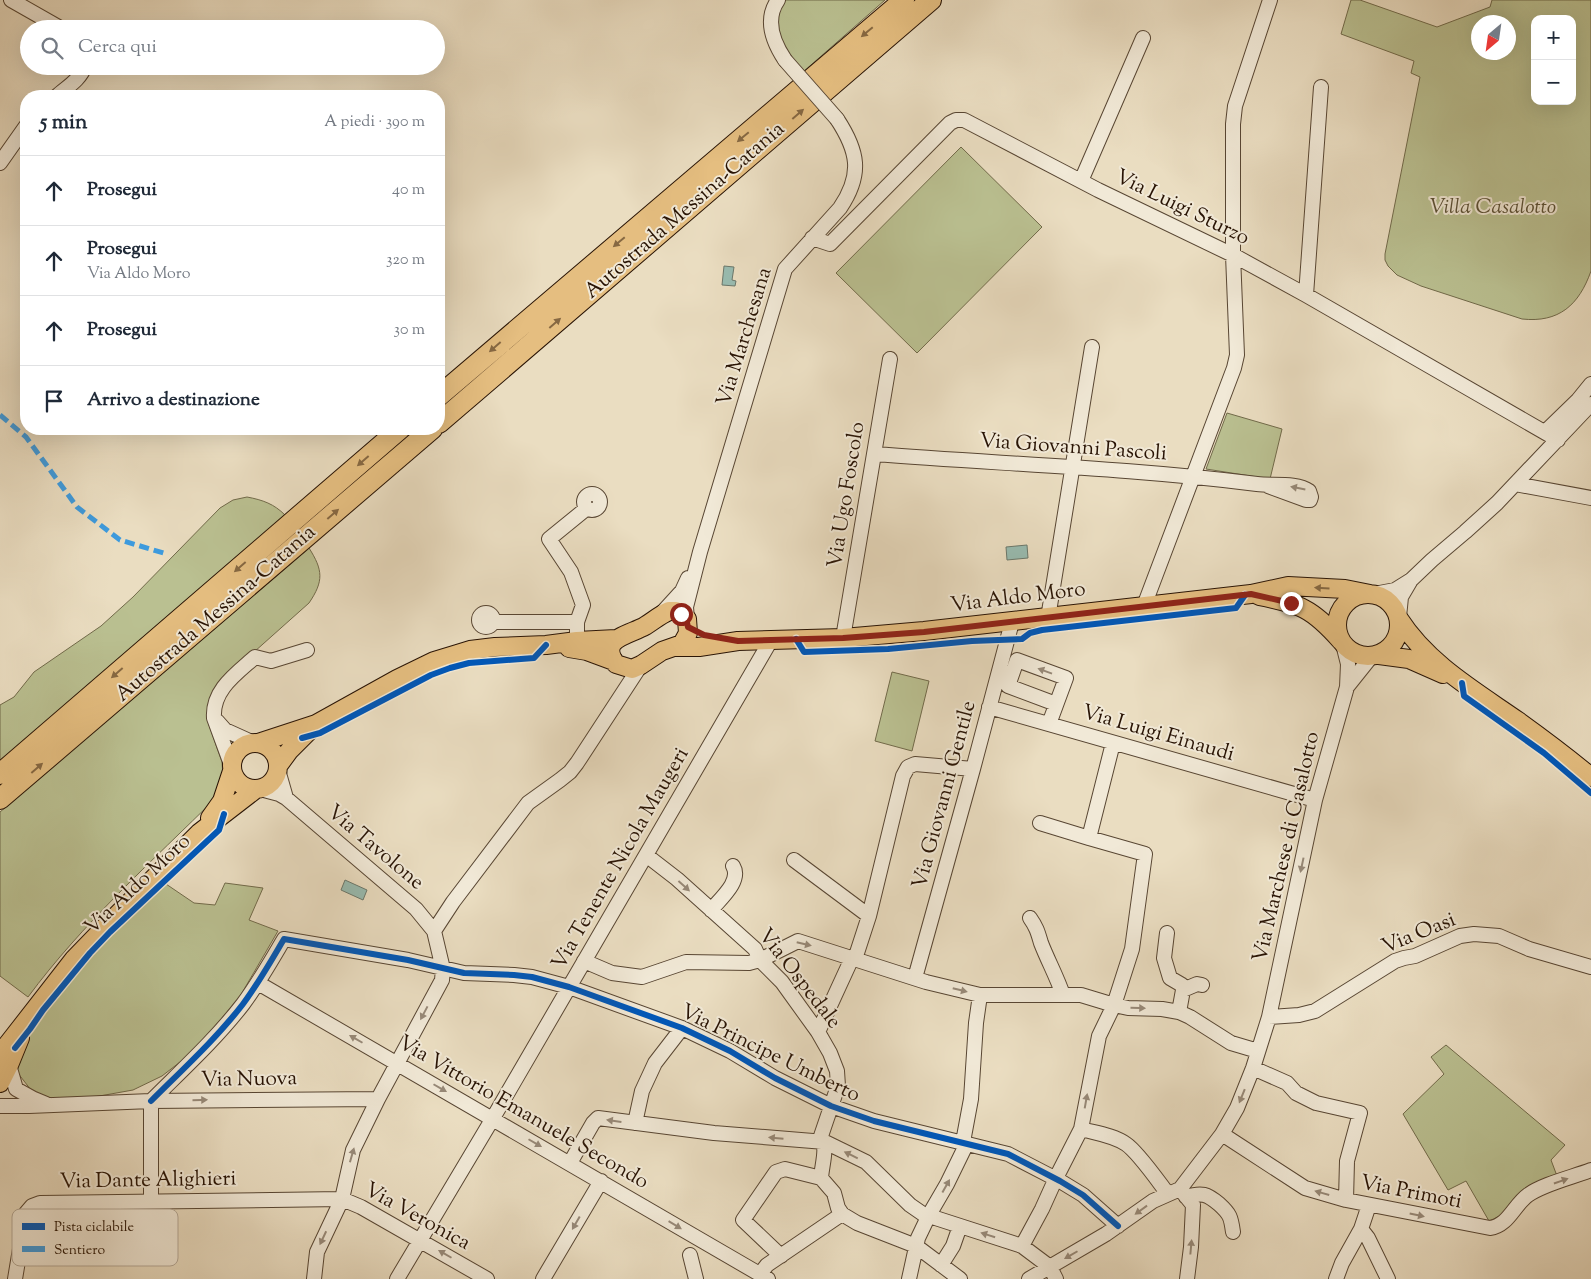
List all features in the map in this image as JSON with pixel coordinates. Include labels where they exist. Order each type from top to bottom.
[{"type":"highway","name":"Autostrada Messina-Catania","points":[[445,391],[904,0]]},
{"type":"highway","name":"Autostrada Messina-Catania","points":[[445,418],[931,0]]},
{"type":"highway","name":"Autostrada Messina-Catania","points":[[0,774],[393,435]]},
{"type":"highway","name":"Autostrada Messina-Catania","points":[[0,799],[425,435]]},
{"type":"main road","points":[[1251,594],[1288,586],[1345,589],[1372,594],[1387,600],[1396,610],[1407,632],[1423,650],[1462,683],[1549,743],[1591,777]]},
{"type":"main road","name":"Via Aldo Moro","points":[[738,641],[843,638],[924,632],[1251,594]]},
{"type":"main road","points":[[1251,594],[1291,603],[1303,608],[1327,625],[1342,643],[1355,654],[1409,659],[1462,683]]},
{"type":"main road","points":[[1342,643],[1337,627],[1340,612],[1355,597],[1372,594]]},
{"type":"main road","points":[[199,833],[222,802],[232,769],[233,758],[238,750],[246,745],[316,724],[397,679],[434,661],[478,649],[616,639],[669,611],[676,611],[687,623],[704,635],[738,641]]},
{"type":"main road","points":[[1375,656],[1386,652],[1396,641],[1399,634],[1399,618]]},
{"type":"main road","points":[[546,645],[587,651],[632,668],[641,665],[662,651],[682,644],[688,633],[687,623]]},
{"type":"main road","points":[[615,663],[611,654],[612,645],[616,639]]},
{"type":"main road","points":[[674,647],[699,647],[738,641]]},
{"type":"main road","points":[[199,833],[258,789],[272,782],[289,751],[316,724]]},
{"type":"main road","points":[[256,743],[266,746],[272,751],[277,758],[278,768]]},
{"type":"main road","points":[[232,769],[235,778],[241,784],[248,788],[258,789]]},
{"type":"main road","name":"Via Aldo Moro","points":[[3,1087],[4,1059],[14,1048],[32,1013],[42,999],[80,953],[199,833]]},
{"type":"street","points":[[11,0],[46,20]]},
{"type":"street","name":"Via Marchesana","points":[[700,552],[785,269],[848,197],[853,184],[855,170],[851,142],[836,119],[785,60],[773,39],[772,15],[778,0]]},
{"type":"street","points":[[1144,606],[1230,381],[1236,355],[1233,124],[1235,106],[1270,0]]},
{"type":"street","points":[[1082,181],[1143,38]]},
{"type":"street","points":[[64,90],[80,75]]},
{"type":"street","points":[[1306,295],[1320,87]]},
{"type":"street","name":"Via Luigi Sturzo","points":[[812,238],[830,244],[950,123],[956,120],[964,120],[1082,181],[1234,255],[1558,440]]},
{"type":"street","points":[[0,164],[20,135]]},
{"type":"street","points":[[1048,618],[1092,347]]},
{"type":"street","name":"Via Ugo Foscolo","points":[[843,638],[890,359]]},
{"type":"street","points":[[1545,432],[1578,400],[1591,384]]},
{"type":"street","points":[[1372,594],[1394,590],[1411,580],[1490,509],[1588,412]]},
{"type":"street","name":"Via Giovanni Pascoli","points":[[874,454],[1193,476],[1268,486]]},
{"type":"street","points":[[1515,484],[1591,498]]},
{"type":"street","points":[[577,641],[577,622],[584,605],[572,572],[549,539],[587,508]]},
{"type":"street","points":[[661,614],[682,591],[700,552]]},
{"type":"street","points":[[687,623],[686,607],[700,552]]},
{"type":"street","points":[[1399,618],[1401,597],[1411,580]]},
{"type":"street","points":[[493,622],[577,622]]},
{"type":"street","name":"Via Giovanni Gentile","points":[[915,978],[1012,622]]},
{"type":"street","name":"Via Tenente Nicola Maugeri","points":[[397,1279],[493,1118],[771,640]]},
{"type":"street","points":[[1342,643],[1348,664],[1347,687]]},
{"type":"street","points":[[232,769],[214,718],[215,702],[220,691],[229,680],[255,657],[271,661],[307,650]]},
{"type":"street","points":[[1347,687],[1375,656]]},
{"type":"street","points":[[615,663],[624,678],[624,690]]},
{"type":"street","points":[[378,1099],[442,980],[443,969],[434,931],[453,902],[528,803],[570,772],[641,665]]},
{"type":"street","name":"Via Marchese di Casalotto","points":[[1177,1193],[1222,1134],[1237,1108],[1253,1068],[1269,1017],[1315,800],[1347,687]]},
{"type":"street","points":[[1049,724],[1056,704]]},
{"type":"street","name":"Via Luigi Einaudi","points":[[990,708],[1315,800]]},
{"type":"street","points":[[214,718],[225,730],[256,743]]},
{"type":"street","points":[[1089,838],[1113,742]]},
{"type":"street","points":[[818,1032],[853,959],[869,916],[903,776],[908,767],[915,764],[973,769]]},
{"type":"street","points":[[278,768],[286,798]]},
{"type":"street","points":[[258,789],[280,794],[286,798]]},
{"type":"street","name":"Via Tavolone","points":[[286,798],[416,909],[434,931]]},
{"type":"street","points":[[1022,1246],[1081,1129],[1099,1036],[1114,1006],[1132,949],[1145,854],[1040,823]]},
{"type":"street","name":"Via Ospedale","points":[[646,855],[677,879],[754,949],[760,960],[782,982],[818,1032],[830,1053],[837,1071],[838,1086],[821,1136],[825,1142]]},
{"type":"street","points":[[794,860],[869,916]]},
{"type":"street","points":[[711,910],[729,889],[735,872],[733,866]]},
{"type":"street","points":[[1030,918],[1037,928],[1063,995]]},
{"type":"street","points":[[1167,933],[1164,958],[1170,978],[1182,986],[1183,990],[1179,1012]]},
{"type":"street","name":"Via Oasi","points":[[1269,1017],[1300,1015],[1315,1011],[1396,962],[1415,956],[1460,936],[1474,934],[1498,936],[1529,949],[1591,966]]},
{"type":"street","name":"Via Principe Umberto","points":[[151,1101],[207,1045],[242,1004],[258,983],[284,939],[408,960],[464,973],[514,975],[569,987],[682,1028],[730,1051],[775,1078],[830,1106],[874,1120],[1008,1154],[1056,1178],[1083,1195],[1113,1225]]},
{"type":"street","points":[[584,961],[612,973],[642,977],[686,962],[749,963],[760,960],[798,941],[915,978],[980,995],[1081,995],[1114,1006],[1179,1012],[1231,1043],[1258,1051]]},
{"type":"street","name":"Via Vittorio Emanuele Secondo","points":[[258,983],[764,1277]]},
{"type":"street","points":[[1183,990],[1197,984],[1202,985]]},
{"type":"street","points":[[909,1279],[918,1238],[928,1215],[947,1184],[965,1142],[980,995]]},
{"type":"street","points":[[635,1123],[642,1091],[655,1064],[682,1028]]},
{"type":"street","points":[[1253,1068],[1287,1083],[1296,1093],[1316,1102],[1360,1113],[1347,1161],[1346,1200]]},
{"type":"street","points":[[3,1087],[49,1104]]},
{"type":"street","name":"Via Nuova","points":[[0,1106],[151,1101],[378,1099]]},
{"type":"street","name":"Via Veronica","points":[[378,1099],[353,1150],[342,1199],[361,1207],[487,1279]]},
{"type":"street","points":[[151,1101],[151,1201]]},
{"type":"street","points":[[570,1163],[593,1123],[598,1118],[714,1133],[825,1142],[866,1162],[923,1214],[1022,1246],[1053,1273]]},
{"type":"street","points":[[1081,1129],[1126,1143],[1149,1169],[1193,1205],[1187,1279]]},
{"type":"street","name":"Via Primoti","points":[[1222,1134],[1305,1188],[1346,1200],[1490,1228],[1497,1227],[1511,1215],[1521,1200],[1529,1194],[1542,1187],[1591,1170]]},
{"type":"street","points":[[821,1178],[825,1142]]},
{"type":"street","points":[[781,1256],[743,1220],[776,1172],[785,1169],[821,1178],[834,1193],[838,1208],[842,1214],[857,1223],[916,1246],[960,1279]]},
{"type":"street","points":[[543,1279],[601,1181]]},
{"type":"street","points":[[1029,1279],[1053,1273],[1113,1225],[1153,1201],[1177,1193],[1209,1196],[1228,1213],[1232,1232]]},
{"type":"street","points":[[314,1279],[317,1252],[342,1199]]},
{"type":"street","name":"Via Dante Alighieri","points":[[30,1209],[40,1203],[342,1199]]},
{"type":"street","points":[[1336,1279],[1342,1263],[1362,1229],[1369,1204]]},
{"type":"street","points":[[764,1277],[767,1265],[842,1214]]},
{"type":"street","points":[[941,1265],[953,1246],[960,1226]]},
{"type":"street","points":[[1362,1229],[1373,1246],[1388,1279]]},
{"type":"street","points":[[690,1255],[696,1279]]},
{"type":"street","name":"Via Dante Alighieri","points":[[15,1279],[17,1266]]},
{"type":"green space","points":[[785,0],[885,0],[803,72],[779,39],[777,21],[779,11]]},
{"type":"green space","name":"Villa Casalotto","points":[[1351,0],[1360,0],[1437,27],[1490,7],[1492,0],[1591,0],[1591,271],[1574,302],[1557,315],[1547,318],[1522,319],[1421,286],[1397,275],[1388,266],[1385,254],[1420,77],[1411,73],[1414,61],[1341,34]]},
{"type":"green space","points":[[961,147],[1042,227],[917,353],[836,273]]},
{"type":"green space","points":[[1227,413],[1282,429],[1270,479],[1206,469]]},
{"type":"green space","points":[[247,497],[268,503],[285,515],[200,591],[0,762],[0,705],[14,697],[34,672],[101,626],[133,597],[220,508],[233,500]]},
{"type":"green space","points":[[309,548],[317,563],[320,576],[314,595],[309,603],[226,677],[208,715],[209,725],[222,762],[223,777],[217,797],[94,919],[28,997],[0,976],[0,812]]},
{"type":"green space","points":[[892,672],[929,681],[912,751],[875,741]]},
{"type":"green space","points":[[225,883],[263,888],[249,920],[278,931],[239,998],[193,1052],[162,1076],[133,1090],[94,1097],[44,1100],[31,1090],[17,1072],[17,1063],[23,1046],[40,1017],[95,950],[166,884],[194,903],[215,905]]},
{"type":"green space","points":[[1446,1045],[1565,1145],[1551,1160],[1557,1176],[1530,1185],[1523,1190],[1508,1209],[1500,1216],[1489,1221],[1466,1181],[1448,1190],[1403,1114],[1444,1074],[1431,1057]]},
{"type":"water","points":[[724,266],[734,267],[732,280],[736,281],[735,286],[722,285]]},
{"type":"water","points":[[1027,545],[1028,558],[1007,560],[1006,547]]},
{"type":"water","points":[[345,880],[367,890],[363,900],[341,890]]},
{"type":"marked path","points":[[0,415],[20,432]]},
{"type":"marked path","points":[[24,435],[77,507],[120,540],[167,554]]},
{"type":"cycle path","points":[[796,639],[804,652],[888,649],[972,641],[1022,639],[1030,633],[1042,630],[1236,608],[1245,595]]},
{"type":"cycle path","points":[[302,738],[320,733],[431,675],[469,663],[534,658],[546,645]]},
{"type":"cycle path","points":[[1462,683],[1464,696],[1544,753],[1591,793]]},
{"type":"cycle path","points":[[15,1048],[43,1010],[90,953],[219,830],[224,814]]},
{"type":"cycle path","points":[[151,1101],[233,1017],[254,988],[284,939],[408,960],[464,973],[532,977],[569,987],[682,1028],[730,1051],[775,1078],[831,1106],[874,1121],[1008,1154],[1083,1195],[1118,1226]]},
{"type":"route","points":[[681,614],[686,619],[688,627],[695,631],[704,635],[738,641],[843,638],[924,632],[1251,594],[1291,603]]}]
